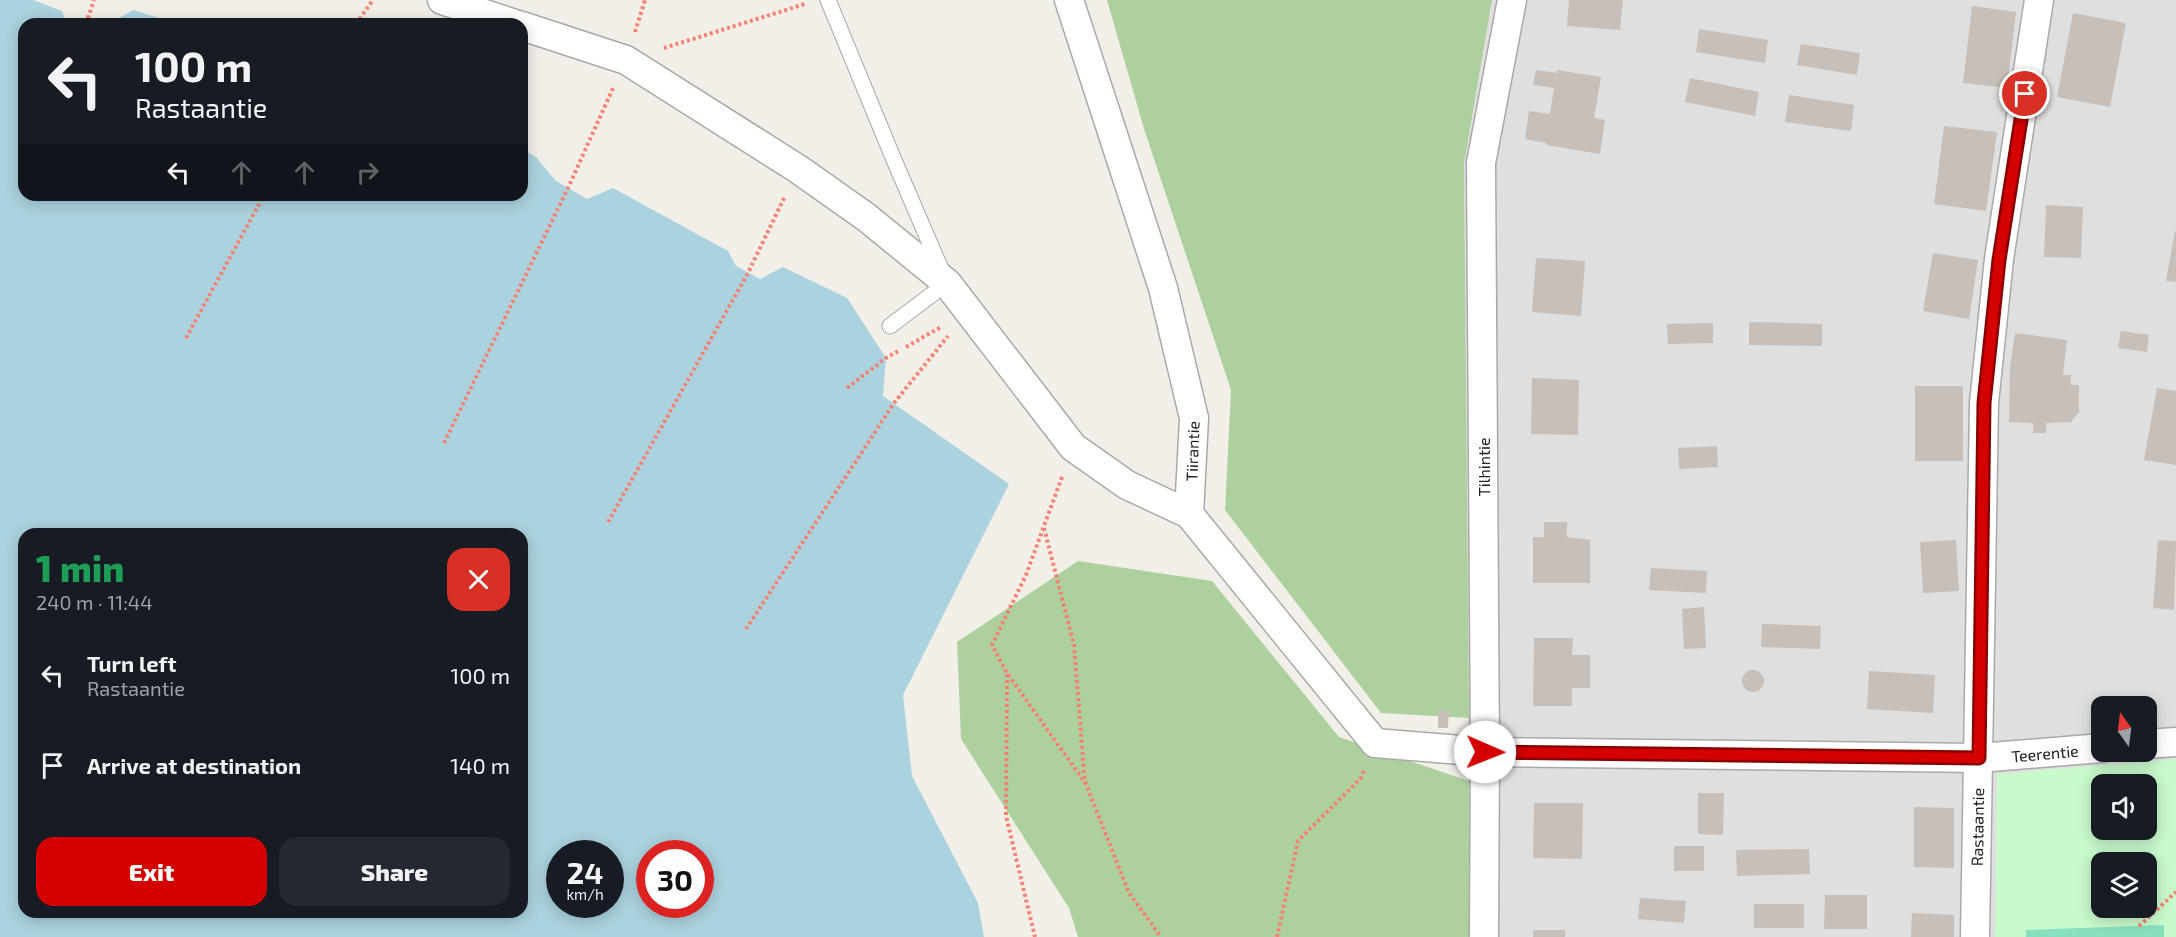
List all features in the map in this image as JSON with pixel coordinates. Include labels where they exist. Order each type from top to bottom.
[{"type":"street","points":[[442,0],[497,18]]},
{"type":"street","name":"Tiirantie","points":[[1069,0],[1163,288],[1194,418],[1189,514]]},
{"type":"street","name":"Tilhintie","points":[[1484,937],[1481,163],[1512,0]]},
{"type":"street","name":"Rastaantie","points":[[1975,937],[1984,403],[1999,260],[2039,0]]},
{"type":"street","points":[[528,28],[626,60],[798,169],[866,217],[947,282],[1073,447],[1127,485],[1189,514],[1375,743],[1485,752]]},
{"type":"street","points":[[2157,743],[2176,742]]},
{"type":"street","name":"Teerentie","points":[[1485,752],[1979,758],[2091,749]]},
{"type":"lane","points":[[828,0],[947,282],[890,326]]},
{"type":"path","points":[[88,18],[94,0]]},
{"type":"path","points":[[360,18],[373,0]]},
{"type":"path","points":[[444,443],[568,188],[626,60],[806,4]]},
{"type":"path","points":[[608,522],[748,273],[798,169]]},
{"type":"path","points":[[186,338],[261,201]]},
{"type":"path","points":[[847,388],[886,358],[969,311]]},
{"type":"path","points":[[746,629],[894,403],[969,311]]},
{"type":"path","points":[[1073,447],[1026,575],[992,645],[1007,673],[1086,784],[1129,893],[1161,937]]},
{"type":"path","points":[[1044,526],[1074,645],[1086,784]]},
{"type":"path","points":[[1007,673],[1006,816],[1035,937]]},
{"type":"path","points":[[1277,937],[1298,841],[1361,778],[1375,743]]},
{"type":"path","points":[[2139,926],[2176,892]]},
{"type":"shaded area","points":[[1492,0],[2176,0],[2176,937],[1469,937],[1464,164]]},
{"type":"green space","points":[[1107,0],[1492,0],[1464,164],[1469,718],[1381,713],[1225,510],[1231,390],[1144,129]]},
{"type":"green space","points":[[1078,561],[1212,581],[1339,737],[1469,781],[1469,937],[1078,937],[1069,908],[961,739],[957,642]]},
{"type":"green space","points":[[2176,759],[2176,937],[1995,937],[1997,774]]},
{"type":"green space","points":[[2164,925],[2164,937],[2026,937],[2026,930]]},
{"type":"water","points":[[0,0],[33,0],[62,11],[65,18],[18,18],[18,201],[528,201],[528,152],[536,157],[556,181],[587,199],[613,188],[728,251],[736,266],[760,279],[783,267],[847,298],[886,358],[883,396],[1009,484],[903,695],[912,776],[978,903],[984,937],[0,937]]},
{"type":"water","points":[[133,10],[159,18],[119,18]]},
{"type":"building","points":[[1569,0],[1623,0],[1620,30],[1567,26]]},
{"type":"building","points":[[1972,6],[2016,12],[2007,88],[1963,83]]},
{"type":"building","points":[[2073,13],[2126,23],[2110,107],[2057,97]]},
{"type":"building","points":[[1699,29],[1768,40],[1765,63],[1696,52]]},
{"type":"building","points":[[1801,44],[1860,53],[1857,75],[1797,65]]},
{"type":"building","points":[[1536,70],[1557,73],[1557,70],[1601,77],[1594,118],[1605,120],[1600,154],[1525,139],[1529,111],[1550,114],[1554,88],[1533,85]]},
{"type":"building","points":[[1690,78],[1759,92],[1755,116],[1685,102]]},
{"type":"building","points":[[1789,95],[1854,105],[1851,131],[1785,122]]},
{"type":"building","points":[[1944,126],[1997,132],[1986,211],[1934,204]]},
{"type":"building","points":[[2046,205],[2083,207],[2081,258],[2044,257]]},
{"type":"building","points":[[2176,231],[2176,282],[2166,281]]},
{"type":"building","points":[[1933,253],[1978,260],[1969,319],[1923,311]]},
{"type":"building","points":[[1536,258],[1585,261],[1581,316],[1532,312]]},
{"type":"building","points":[[1749,322],[1822,324],[1822,346],[1749,345]]},
{"type":"building","points":[[1713,323],[1713,343],[1668,344],[1667,324]]},
{"type":"building","points":[[2121,331],[2149,335],[2147,352],[2118,348]]},
{"type":"building","points":[[2015,333],[2067,340],[2063,375],[2071,375],[2071,385],[2079,385],[2079,412],[2071,422],[2046,423],[2046,433],[2033,433],[2033,423],[2009,422],[2010,367]]},
{"type":"building","points":[[1532,378],[1579,380],[1578,435],[1531,434]]},
{"type":"building","points":[[1915,386],[1963,386],[1963,461],[1915,461]]},
{"type":"building","points":[[2157,388],[2176,391],[2176,465],[2144,460]]},
{"type":"building","points":[[1717,446],[1718,467],[1679,469],[1678,448]]},
{"type":"building","points":[[1544,522],[1567,522],[1567,537],[1590,540],[1590,583],[1533,583],[1533,537],[1544,537]]},
{"type":"building","points":[[1956,540],[1959,591],[1923,593],[1920,542]]},
{"type":"building","points":[[2158,540],[2176,541],[2174,610],[2153,608]]},
{"type":"building","points":[[1651,568],[1707,571],[1706,593],[1649,590]]},
{"type":"building","points":[[1704,607],[1706,648],[1684,649],[1682,609]]},
{"type":"building","points":[[1762,624],[1821,626],[1820,649],[1761,647]]},
{"type":"building","points":[[1534,638],[1573,638],[1572,655],[1590,655],[1590,688],[1572,688],[1572,706],[1533,706]]},
{"type":"building","points":[[1753,670],[1761,673],[1764,681],[1761,689],[1753,692],[1745,689],[1742,681],[1745,673]]},
{"type":"building","points":[[1869,671],[1935,675],[1933,713],[1867,709]]},
{"type":"building","points":[[1438,710],[1449,710],[1448,728],[1438,728]]},
{"type":"building","points":[[1698,793],[1724,793],[1723,835],[1698,834]]},
{"type":"building","points":[[1534,803],[1583,803],[1582,859],[1533,858]]},
{"type":"building","points":[[1914,807],[1954,808],[1954,868],[1914,867]]},
{"type":"building","points":[[1674,846],[1704,846],[1704,871],[1674,871]]},
{"type":"building","points":[[1809,849],[1810,874],[1737,876],[1736,850]]},
{"type":"building","points":[[1825,895],[1867,895],[1867,929],[1824,929]]},
{"type":"building","points":[[1640,898],[1686,901],[1684,923],[1638,919]]},
{"type":"building","points":[[1754,904],[1804,904],[1804,928],[1754,928]]},
{"type":"building","points":[[1912,913],[1954,915],[1954,937],[1911,937]]},
{"type":"building","points":[[1533,930],[1565,930],[1565,937],[1533,937]]},
{"type":"route","points":[[1485,752],[1979,758],[1984,403],[1999,260],[2025,94]]}]
